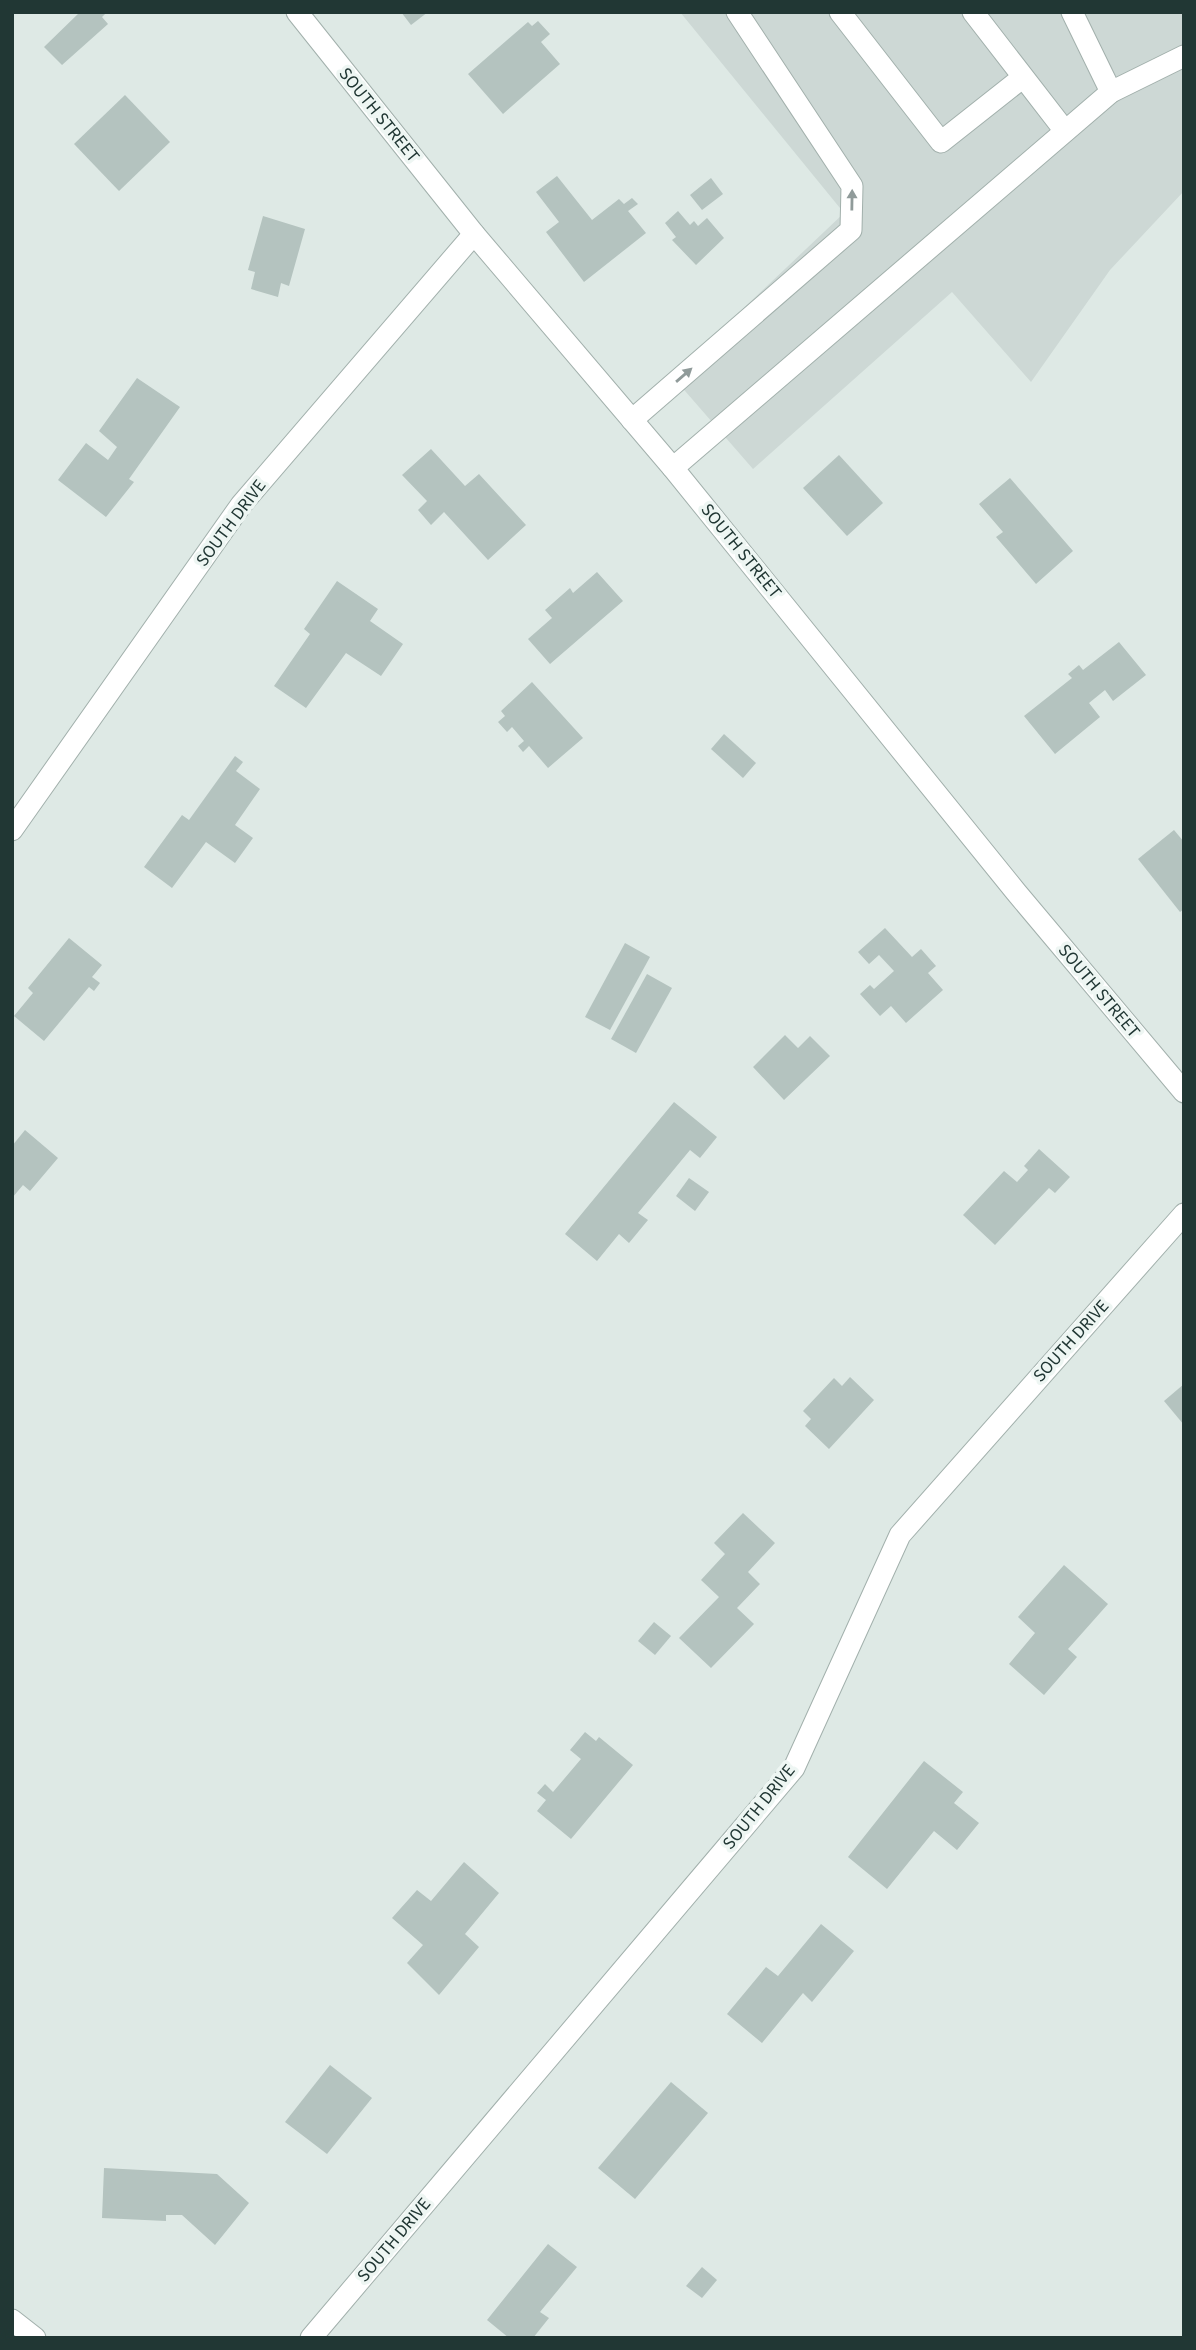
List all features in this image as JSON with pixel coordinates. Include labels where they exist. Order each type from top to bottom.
[{"type":"street","name":"SOUTH STREET","points":[[296,12],[474,234],[673,468],[1016,892],[1184,1092]]},
{"type":"street","points":[[632,420],[851,230],[852,186],[737,12]]},
{"type":"street","points":[[840,12],[941,142],[1022,78]]},
{"type":"street","points":[[973,12],[1065,131]]},
{"type":"street","points":[[1072,12],[1111,92]]},
{"type":"street","points":[[673,468],[1111,92],[1179,65]]},
{"type":"street","name":"SOUTH DRIVE","points":[[12,830],[241,505],[474,234]]},
{"type":"street","name":"SOUTH DRIVE","points":[[311,2338],[794,1768],[900,1535],[1184,1214]]},
{"type":"street","points":[[12,2320],[36,2338]]},
{"type":"shaded area","points":[[680,12],[1184,12],[1184,191],[1110,270],[1031,382],[952,292],[753,469],[672,376],[844,213]]},
{"type":"building","points":[[80,12],[107,12],[102,17],[108,24],[62,65],[44,47]]},
{"type":"building","points":[[401,12],[428,12],[411,25]]},
{"type":"building","points":[[538,21],[550,34],[541,42],[560,64],[503,114],[468,74],[528,22],[532,26]]},
{"type":"building","points":[[125,95],[170,142],[119,191],[74,144]]},
{"type":"building","points":[[557,176],[592,220],[619,199],[624,204],[632,198],[638,204],[628,211],[646,233],[584,282],[546,232],[559,222],[536,192]]},
{"type":"building","points":[[711,178],[723,194],[702,210],[690,195]]},
{"type":"building","points":[[678,211],[690,225],[694,221],[698,226],[707,218],[724,238],[696,265],[672,240],[676,237],[665,223]]},
{"type":"building","points":[[263,216],[305,229],[289,286],[281,283],[278,297],[251,289],[255,272],[248,270]]},
{"type":"building","points":[[137,378],[180,407],[129,479],[134,482],[106,517],[58,480],[86,443],[108,460],[117,447],[99,431]]},
{"type":"building","points":[[431,449],[465,486],[479,474],[526,525],[488,560],[444,512],[431,525],[418,510],[427,501],[402,475]]},
{"type":"building","points":[[839,455],[883,503],[847,536],[803,488]]},
{"type":"building","points":[[1010,478],[1073,551],[1036,584],[996,537],[1003,532],[979,504]]},
{"type":"building","points":[[597,572],[623,601],[550,664],[528,639],[552,618],[545,610],[570,588],[573,593]]},
{"type":"building","points":[[337,581],[378,609],[370,621],[403,644],[381,676],[346,653],[306,708],[274,686],[310,634],[304,629]]},
{"type":"building","points":[[1119,642],[1146,675],[1113,701],[1105,690],[1089,703],[1100,717],[1055,754],[1024,716],[1072,678],[1068,674],[1079,665],[1083,670]]},
{"type":"building","points":[[532,682],[583,738],[548,768],[529,746],[523,752],[518,746],[524,741],[512,727],[507,732],[498,722],[505,716],[501,711]]},
{"type":"building","points":[[724,734],[756,763],[743,778],[711,749]]},
{"type":"building","points":[[235,756],[243,762],[236,771],[260,789],[235,825],[253,838],[235,863],[206,842],[172,888],[144,867],[182,815],[189,820]]},
{"type":"building","points":[[1174,830],[1184,842],[1184,909],[1180,912],[1138,859]]},
{"type":"building","points":[[885,928],[912,957],[921,949],[936,966],[928,973],[943,990],[906,1023],[891,1006],[880,1016],[860,994],[870,985],[874,989],[894,971],[879,955],[869,964],[858,952]]},
{"type":"building","points":[[69,938],[102,965],[92,977],[100,983],[94,991],[89,987],[44,1041],[14,1016],[33,993],[28,988]]},
{"type":"building","points":[[625,943],[650,957],[610,1030],[585,1017]]},
{"type":"building","points":[[647,974],[672,988],[636,1053],[611,1039]]},
{"type":"building","points":[[785,1035],[798,1048],[810,1036],[830,1056],[784,1100],[753,1067]]},
{"type":"building","points":[[674,1102],[717,1137],[700,1158],[690,1150],[638,1213],[648,1220],[629,1243],[619,1234],[597,1261],[565,1234]]},
{"type":"building","points":[[25,1130],[58,1158],[30,1191],[23,1185],[12,1198],[12,1146]]},
{"type":"building","points":[[1039,1149],[1070,1177],[1055,1193],[1049,1188],[995,1245],[963,1215],[1004,1171],[1017,1182],[1028,1170],[1024,1166]]},
{"type":"building","points":[[689,1178],[709,1192],[695,1211],[676,1196]]},
{"type":"building","points":[[850,1377],[874,1400],[829,1449],[805,1426],[811,1419],[803,1411],[834,1378],[842,1386]]},
{"type":"building","points":[[1184,1384],[1184,1425],[1164,1401]]},
{"type":"building","points":[[743,1513],[775,1543],[748,1572],[760,1584],[737,1608],[754,1624],[711,1668],[679,1638],[719,1597],[701,1580],[725,1554],[714,1543]]},
{"type":"building","points":[[1064,1565],[1108,1604],[1068,1649],[1077,1657],[1044,1695],[1009,1664],[1035,1633],[1018,1617]]},
{"type":"building","points":[[654,1622],[671,1636],[655,1655],[638,1641]]},
{"type":"building","points":[[585,1732],[596,1741],[599,1737],[633,1765],[571,1839],[537,1811],[546,1800],[537,1793],[545,1784],[553,1792],[581,1759],[570,1750]]},
{"type":"building","points":[[924,1761],[963,1792],[954,1803],[979,1823],[957,1850],[934,1831],[887,1889],[848,1857]]},
{"type":"building","points":[[464,1862],[499,1893],[465,1934],[479,1947],[439,1995],[407,1963],[423,1945],[392,1918],[417,1890],[431,1901]]},
{"type":"building","points":[[821,1924],[854,1951],[812,2002],[803,1993],[762,2043],[727,2014],[766,1967],[778,1976]]},
{"type":"building","points":[[330,2065],[372,2098],[327,2154],[285,2122]]},
{"type":"building","points":[[671,2082],[708,2113],[635,2199],[598,2168]]},
{"type":"building","points":[[104,2168],[217,2174],[249,2203],[215,2245],[182,2215],[166,2215],[166,2221],[102,2218]]},
{"type":"building","points":[[548,2244],[577,2267],[540,2312],[549,2318],[533,2338],[509,2338],[487,2320]]},
{"type":"building","points":[[702,2267],[717,2280],[702,2298],[686,2286]]}]
